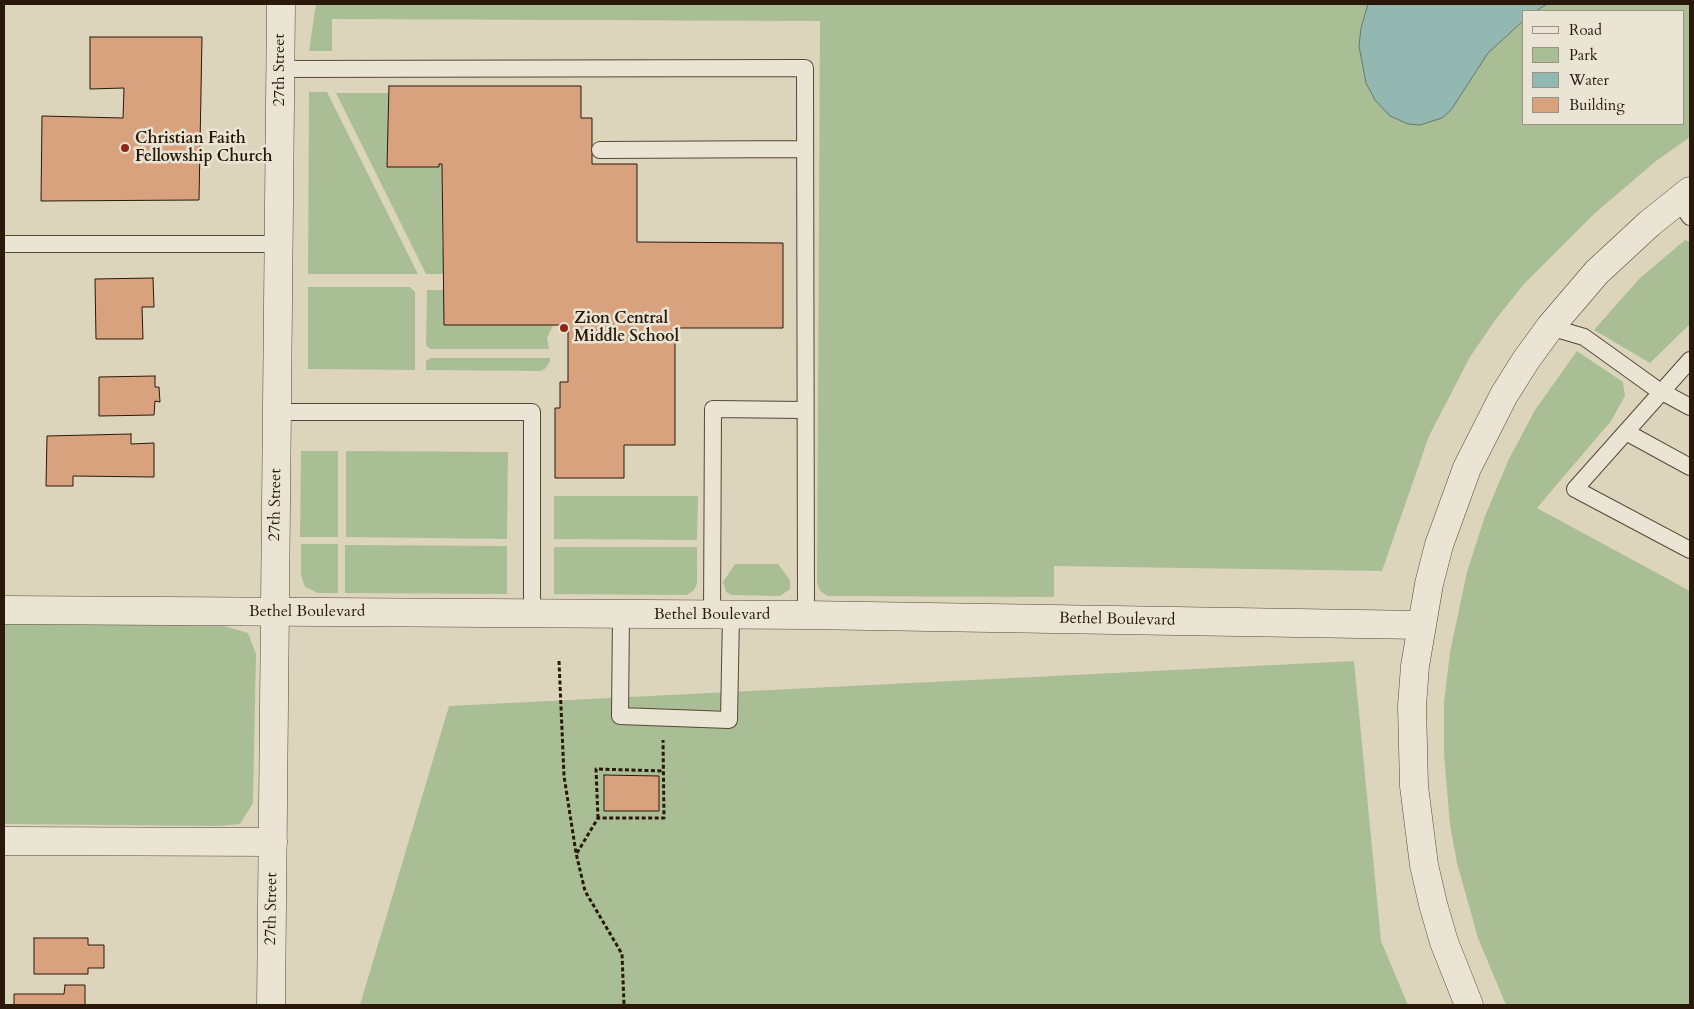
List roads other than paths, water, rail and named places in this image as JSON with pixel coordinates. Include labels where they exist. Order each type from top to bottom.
[{"type":"street","name":"27th Street","points":[[272,1005],[281,4]]},
{"type":"street","points":[[1469,1005],[1448,951],[1433,904],[1418,825],[1414,786],[1412,706],[1421,625],[1439,545],[1467,468],[1504,395],[1550,327],[1603,266],[1686,203]]},
{"type":"street","name":"Bethel Boulevard","points":[[4,610],[806,615],[1421,625]]},
{"type":"street","points":[[4,841],[273,842]]},
{"type":"lane","points":[[280,69],[805,68],[806,615]]},
{"type":"lane","points":[[600,150],[805,149]]},
{"type":"lane","points":[[4,244],[279,244]]},
{"type":"lane","points":[[1550,327],[1584,338],[1662,392],[1690,407]]},
{"type":"lane","points":[[1690,360],[1575,489],[1690,550]]},
{"type":"lane","points":[[621,614],[620,716],[729,720],[721,615],[713,409],[806,410]]},
{"type":"lane","points":[[277,412],[532,412],[532,614]]},
{"type":"lane","points":[[1626,432],[1690,467]]},
{"type":"water","points":[[1368,4],[1547,4],[1538,10],[1522,10],[1522,22],[1488,53],[1451,110],[1442,118],[1420,125],[1408,124],[1390,116],[1375,100],[1366,83],[1359,46],[1361,28]]},
{"type":"place","name":"Christian Faith Fellowship Church","points":[[125,148]]},
{"type":"place","name":"Zion Central Middle School","points":[[564,328]]}]
